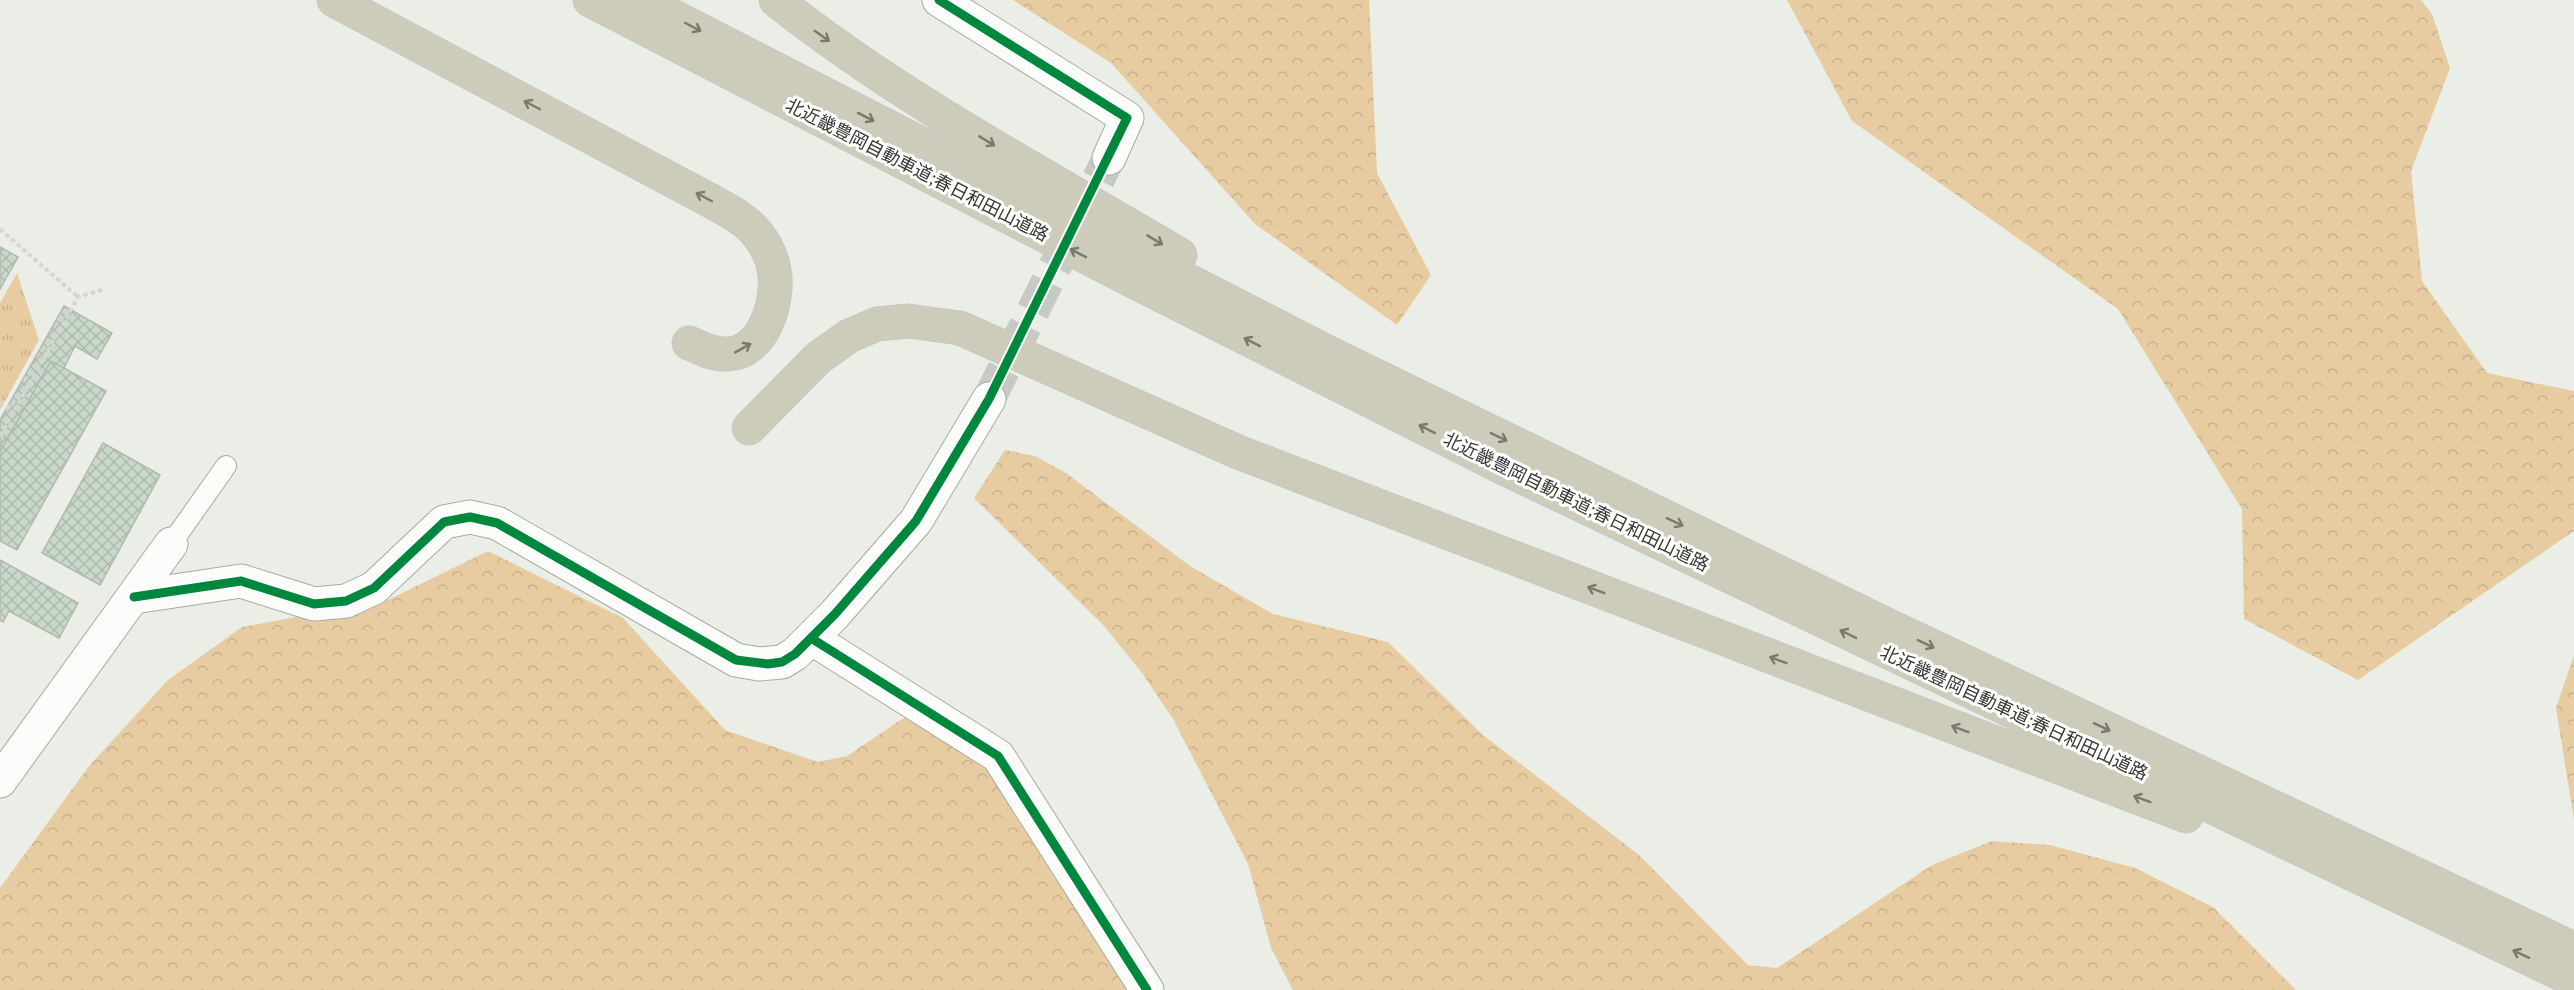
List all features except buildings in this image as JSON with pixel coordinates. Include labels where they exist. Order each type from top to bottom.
[{"type":"highway","points":[[334,0],[718,205],[753,229],[767,249],[774,270],[772,305],[758,337],[746,349],[730,355],[711,353],[689,343]]},
{"type":"highway","name":"北近畿豊岡自動車道;春日和田山道路","points":[[590,0],[1131,280],[1504,468],[2574,980]]},
{"type":"highway","name":"北近畿豊岡自動車道;春日和田山道路","points":[[641,0],[1140,258],[1428,402],[1889,626],[2574,949]]},
{"type":"highway","points":[[776,0],[813,29],[912,96],[1428,402]]},
{"type":"highway","points":[[749,428],[818,358],[849,336],[877,324],[908,321],[960,328],[1238,452],[2412,903]]},
{"type":"street","points":[[939,0],[1127,118],[1109,158]]},
{"type":"street","points":[[134,597],[241,581],[314,604],[346,601],[374,588],[444,522],[470,517],[497,523],[736,660],[759,664],[782,662],[811,638],[916,520],[989,399]]},
{"type":"street","points":[[0,781],[171,544]]},
{"type":"street","points":[[811,638],[998,756],[1147,990]]},
{"type":"lane","points":[[171,544],[226,466]]},
{"type":"path","points":[[0,229],[78,297]]},
{"type":"path","points":[[0,436],[78,297],[105,289]]},
{"type":"path","points":[[0,402],[14,410]]},
{"type":"green space","points":[[1013,0],[1369,0],[1377,173],[1431,275],[1397,325],[1255,224],[1111,63]]},
{"type":"green space","points":[[1787,0],[2421,0],[2432,14],[2450,68],[2411,171],[2422,281],[2487,373],[2574,391],[2574,531],[2358,680],[2244,619],[2242,509],[2118,309],[1852,121]]},
{"type":"green space","points":[[17,273],[39,340],[0,410],[0,303]]},
{"type":"green space","points":[[1005,450],[1035,456],[1066,473],[1190,566],[1273,614],[1388,642],[1483,735],[1639,855],[1748,965],[1777,968],[1932,865],[1992,841],[2050,845],[2135,868],[2213,907],[2296,990],[1293,990],[1271,948],[1248,864],[1173,719],[1142,673],[1104,626],[974,498]]},
{"type":"green space","points":[[488,551],[623,618],[725,730],[818,762],[847,756],[917,709],[970,721],[1154,990],[0,990],[0,888],[89,766],[168,680],[242,627],[388,600]]},
{"type":"green space","points":[[2574,655],[2574,820],[2556,708]]},
{"type":"tunnel","points":[[989,399],[1109,158]]},
{"type":"cycle path","points":[[134,597],[241,581],[314,604],[346,601],[374,588],[444,522],[470,517],[497,523],[736,660],[768,664],[782,662],[795,654],[835,614],[916,521],[989,399],[1127,118],[939,0]]},
{"type":"cycle path","points":[[811,638],[998,756],[1147,990]]}]
